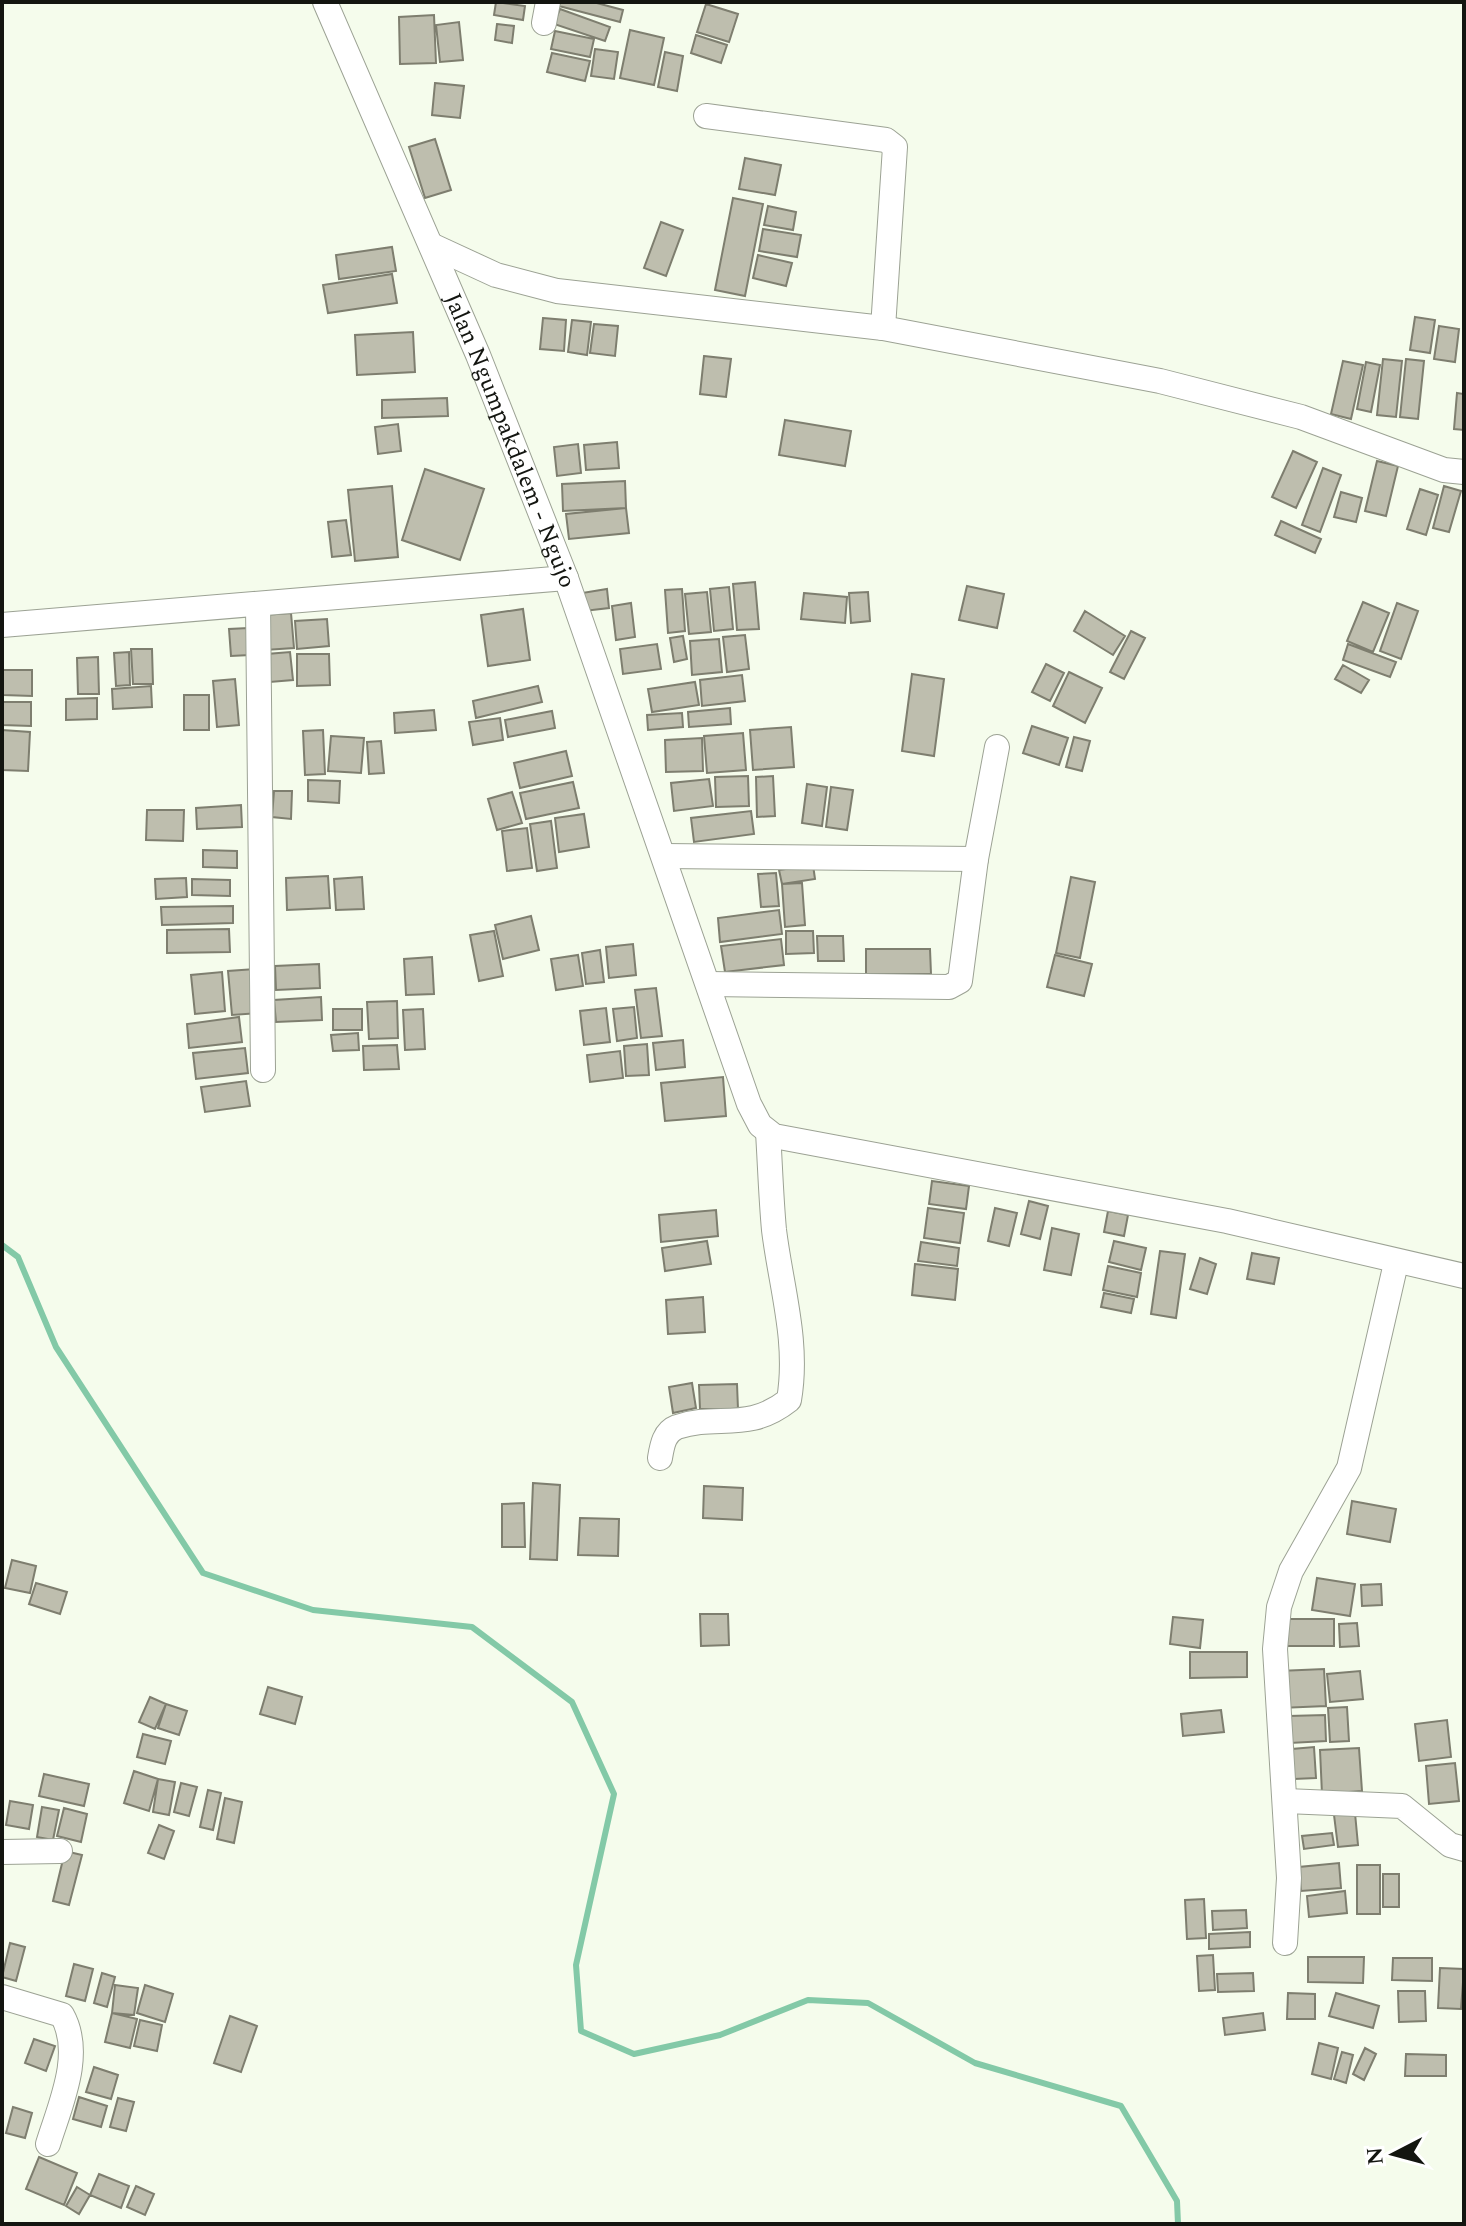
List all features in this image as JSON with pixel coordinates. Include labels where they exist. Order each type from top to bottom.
[{"type":"street","name":"Jalan Ngumpakdalem - Ngujo","points":[[2,625],[566,578],[431,245],[325,2]]},
{"type":"street","points":[[706,116],[886,140],[895,147],[883,328]]},
{"type":"street","points":[[431,245],[496,275],[557,291],[883,328],[1174,385],[1301,417],[1444,470],[1464,472]]},
{"type":"street","points":[[566,578],[749,1104],[760,1125],[768,1132],[774,1136],[1227,1221],[1396,1263],[1464,1276]]},
{"type":"street","points":[[258,605],[263,1070]]},
{"type":"street","points":[[709,984],[949,987],[960,981],[976,859],[997,747]]},
{"type":"street","points":[[664,856],[976,859]]},
{"type":"street","points":[[660,1458],[664,1438],[675,1428],[760,1418],[789,1400],[794,1372],[788,1303],[775,1232],[768,1132]]},
{"type":"street","points":[[1285,1943],[1289,1878],[1275,1649],[1279,1607],[1291,1571],[1349,1468],[1396,1263]]},
{"type":"street","points":[[1286,1801],[1402,1806],[1450,1845],[1464,1849]]},
{"type":"street","points":[[2,1852],[60,1851]]},
{"type":"street","points":[[2,1997],[62,2015],[73,2037],[62,2096],[48,2144]]},
{"type":"building","points":[[496,2],[525,6],[523,20],[494,15]]},
{"type":"building","points":[[560,2],[593,2],[623,10],[620,22],[559,6]]},
{"type":"building","points":[[706,4],[738,14],[729,42],[697,32]]},
{"type":"building","points":[[560,9],[610,27],[605,41],[554,24]]},
{"type":"building","points":[[434,15],[436,63],[400,64],[399,17]]},
{"type":"building","points":[[459,22],[463,60],[440,62],[436,25]]},
{"type":"building","points":[[497,24],[514,26],[512,43],[495,40]]},
{"type":"building","points":[[630,30],[664,38],[654,85],[620,78]]},
{"type":"building","points":[[555,31],[594,39],[590,57],[551,49]]},
{"type":"building","points":[[696,35],[727,45],[721,63],[691,53]]},
{"type":"building","points":[[595,49],[618,52],[614,79],[591,76]]},
{"type":"building","points":[[665,52],[683,56],[677,91],[658,87]]},
{"type":"building","points":[[552,53],[590,61],[585,81],[547,72]]},
{"type":"building","points":[[435,83],[464,86],[460,118],[432,115]]},
{"type":"building","points":[[435,139],[451,190],[425,198],[409,147]]},
{"type":"building","points":[[745,158],[781,165],[775,195],[739,189]]},
{"type":"building","points":[[733,198],[763,204],[745,296],[715,290]]},
{"type":"building","points":[[768,206],[796,212],[793,230],[764,225]]},
{"type":"building","points":[[661,222],[683,230],[666,276],[644,268]]},
{"type":"building","points":[[763,229],[801,235],[797,257],[759,251]]},
{"type":"building","points":[[392,247],[396,271],[339,279],[336,255]]},
{"type":"building","points":[[758,255],[792,263],[786,286],[753,278]]},
{"type":"building","points":[[392,274],[397,303],[328,313],[323,285]]},
{"type":"building","points":[[1415,317],[1435,320],[1430,353],[1410,350]]},
{"type":"building","points":[[543,318],[566,320],[564,351],[540,349]]},
{"type":"building","points":[[572,320],[591,322],[587,355],[568,352]]},
{"type":"building","points":[[594,324],[618,326],[615,356],[590,353]]},
{"type":"building","points":[[1439,326],[1459,329],[1455,362],[1434,359]]},
{"type":"building","points":[[413,332],[415,372],[357,375],[355,335]]},
{"type":"building","points":[[704,356],[731,359],[726,397],[700,394]]},
{"type":"building","points":[[1383,359],[1402,361],[1396,417],[1377,415]]},
{"type":"building","points":[[1406,359],[1424,361],[1418,419],[1400,417]]},
{"type":"building","points":[[1343,361],[1363,365],[1351,419],[1331,414]]},
{"type":"building","points":[[1366,362],[1380,365],[1371,412],[1357,409]]},
{"type":"building","points":[[1457,393],[1464,394],[1464,430],[1454,429]]},
{"type":"building","points":[[447,398],[448,416],[382,418],[382,400]]},
{"type":"building","points":[[785,420],[851,431],[845,466],[779,455]]},
{"type":"building","points":[[398,424],[401,451],[378,454],[375,427]]},
{"type":"building","points":[[617,442],[619,468],[586,470],[584,445]]},
{"type":"building","points":[[578,444],[581,473],[557,476],[554,447]]},
{"type":"building","points":[[1293,451],[1317,462],[1296,508],[1272,497]]},
{"type":"building","points":[[1377,461],[1398,466],[1386,516],[1365,511]]},
{"type":"building","points":[[1323,468],[1341,475],[1320,532],[1302,525]]},
{"type":"building","points":[[425,469],[484,489],[460,560],[402,540]]},
{"type":"building","points":[[625,481],[626,508],[563,511],[562,484]]},
{"type":"building","points":[[392,486],[398,557],[355,561],[348,490]]},
{"type":"building","points":[[1444,486],[1461,491],[1449,532],[1433,528]]},
{"type":"building","points":[[1420,489],[1438,495],[1426,535],[1407,529]]},
{"type":"building","points":[[1341,492],[1362,498],[1356,522],[1334,517]]},
{"type":"building","points":[[626,508],[629,533],[569,539],[566,514]]},
{"type":"building","points":[[346,520],[351,555],[332,557],[328,522]]},
{"type":"building","points":[[1281,521],[1321,539],[1315,553],[1275,535]]},
{"type":"building","points":[[755,582],[759,629],[737,630],[733,584]]},
{"type":"building","points":[[967,586],[1004,594],[997,628],[959,620]]},
{"type":"building","points":[[729,587],[733,629],[714,631],[710,589]]},
{"type":"building","points":[[607,589],[609,608],[584,611],[582,593]]},
{"type":"building","points":[[682,589],[685,631],[668,633],[665,590]]},
{"type":"building","points":[[707,592],[711,632],[689,634],[685,594]]},
{"type":"building","points":[[868,592],[870,621],[851,623],[849,593]]},
{"type":"building","points":[[804,593],[847,597],[845,623],[801,619]]},
{"type":"building","points":[[1363,602],[1389,613],[1373,652],[1347,641]]},
{"type":"building","points":[[631,603],[635,637],[616,640],[612,606]]},
{"type":"building","points":[[1397,603],[1418,611],[1401,659],[1380,651]]},
{"type":"building","points":[[523,609],[530,660],[488,666],[481,615]]},
{"type":"building","points":[[1085,611],[1125,636],[1113,655],[1074,631]]},
{"type":"building","points":[[291,613],[294,648],[265,650],[262,615]]},
{"type":"building","points":[[327,619],[329,646],[297,649],[295,621]]},
{"type":"building","points":[[248,628],[250,655],[231,656],[229,629]]},
{"type":"building","points":[[1131,631],[1145,638],[1124,679],[1110,672]]},
{"type":"building","points":[[745,635],[749,669],[727,672],[723,637]]},
{"type":"building","points":[[683,636],[687,659],[674,662],[670,638]]},
{"type":"building","points":[[719,639],[722,672],[692,675],[690,641]]},
{"type":"building","points":[[657,644],[661,669],[623,674],[620,649]]},
{"type":"building","points":[[1348,644],[1396,662],[1390,677],[1343,660]]},
{"type":"building","points":[[131,649],[152,649],[153,684],[133,684]]},
{"type":"building","points":[[129,652],[130,685],[116,686],[114,653]]},
{"type":"building","points":[[290,652],[293,680],[270,682],[267,654]]},
{"type":"building","points":[[297,654],[329,654],[330,685],[297,686]]},
{"type":"building","points":[[98,657],[99,694],[78,694],[77,658]]},
{"type":"building","points":[[1046,664],[1064,673],[1050,701],[1032,692]]},
{"type":"building","points":[[1343,665],[1369,680],[1361,693],[1335,679]]},
{"type":"building","points":[[3,670],[32,670],[32,696],[3,695]]},
{"type":"building","points":[[1069,672],[1102,688],[1085,723],[1053,706]]},
{"type":"building","points":[[912,674],[944,679],[934,756],[902,751]]},
{"type":"building","points":[[742,675],[745,701],[702,706],[700,680]]},
{"type":"building","points":[[235,679],[239,725],[217,727],[213,681]]},
{"type":"building","points":[[695,682],[699,705],[652,712],[648,689]]},
{"type":"building","points":[[151,686],[152,707],[113,709],[112,689]]},
{"type":"building","points":[[538,686],[542,702],[476,718],[473,701]]},
{"type":"building","points":[[184,695],[209,695],[209,730],[184,730]]},
{"type":"building","points":[[97,698],[97,719],[66,720],[66,699]]},
{"type":"building","points":[[2,702],[31,702],[31,726],[2,725]]},
{"type":"building","points":[[730,708],[731,724],[689,727],[688,712]]},
{"type":"building","points":[[434,710],[436,730],[395,733],[394,713]]},
{"type":"building","points":[[552,711],[555,728],[508,737],[505,720]]},
{"type":"building","points":[[682,713],[683,727],[648,730],[647,715]]},
{"type":"building","points":[[500,718],[503,740],[473,745],[469,722]]},
{"type":"building","points":[[1032,726],[1068,738],[1059,765],[1023,753]]},
{"type":"building","points":[[791,727],[794,767],[753,770],[750,730]]},
{"type":"building","points":[[2,730],[30,732],[28,771],[2,770]]},
{"type":"building","points":[[323,730],[325,774],[305,775],[303,731]]},
{"type":"building","points":[[743,733],[746,770],[707,773],[704,736]]},
{"type":"building","points":[[331,736],[364,738],[361,773],[328,771]]},
{"type":"building","points":[[1074,737],[1090,741],[1082,771],[1066,767]]},
{"type":"building","points":[[702,738],[703,771],[666,772],[665,740]]},
{"type":"building","points":[[381,741],[384,773],[369,774],[367,742]]},
{"type":"building","points":[[566,751],[572,776],[520,788],[514,763]]},
{"type":"building","points":[[748,776],[749,806],[716,807],[715,777]]},
{"type":"building","points":[[773,776],[775,816],[757,817],[756,777]]},
{"type":"building","points":[[709,779],[713,806],[674,811],[671,783]]},
{"type":"building","points":[[308,780],[340,781],[339,803],[308,801]]},
{"type":"building","points":[[573,782],[579,808],[526,819],[520,793]]},
{"type":"building","points":[[807,784],[827,787],[822,826],[802,823]]},
{"type":"building","points":[[831,787],[853,790],[847,830],[826,827]]},
{"type":"building","points":[[274,791],[292,791],[291,819],[272,817]]},
{"type":"building","points":[[512,792],[522,823],[497,830],[488,799]]},
{"type":"building","points":[[241,805],[242,827],[197,829],[196,808]]},
{"type":"building","points":[[147,810],[184,810],[183,841],[146,840]]},
{"type":"building","points":[[751,811],[754,834],[694,842],[691,818]]},
{"type":"building","points":[[584,814],[589,847],[559,852],[555,818]]},
{"type":"building","points":[[551,821],[557,868],[537,871],[530,824]]},
{"type":"building","points":[[527,828],[532,868],[507,871],[502,831]]},
{"type":"building","points":[[203,850],[237,851],[237,868],[203,867]]},
{"type":"building","points":[[813,865],[815,879],[782,884],[779,870]]},
{"type":"building","points":[[776,873],[779,906],[761,907],[758,874]]},
{"type":"building","points":[[328,876],[330,908],[287,910],[286,878]]},
{"type":"building","points":[[362,877],[364,909],[336,910],[334,879]]},
{"type":"building","points":[[1071,877],[1095,882],[1080,958],[1056,953]]},
{"type":"building","points":[[186,878],[187,897],[156,899],[155,879]]},
{"type":"building","points":[[192,879],[230,880],[230,896],[192,895]]},
{"type":"building","points":[[802,883],[805,925],[785,927],[782,884]]},
{"type":"building","points":[[233,906],[233,923],[162,925],[161,907]]},
{"type":"building","points":[[779,910],[782,934],[720,942],[718,918]]},
{"type":"building","points":[[531,916],[539,950],[503,959],[495,925]]},
{"type":"building","points":[[229,929],[230,952],[167,953],[167,930]]},
{"type":"building","points":[[494,931],[503,976],[479,981],[470,935]]},
{"type":"building","points":[[786,931],[813,931],[814,953],[786,954]]},
{"type":"building","points":[[817,936],[843,936],[844,961],[818,961]]},
{"type":"building","points":[[781,939],[784,965],[725,972],[721,946]]},
{"type":"building","points":[[633,944],[636,975],[609,978],[606,947]]},
{"type":"building","points":[[866,949],[930,949],[931,974],[866,974]]},
{"type":"building","points":[[600,950],[604,982],[586,984],[582,953]]},
{"type":"building","points":[[578,955],[583,986],[556,990],[551,959]]},
{"type":"building","points":[[1055,955],[1092,964],[1084,996],[1047,987]]},
{"type":"building","points":[[432,957],[434,994],[406,995],[404,959]]},
{"type":"building","points":[[319,964],[320,988],[276,990],[275,966]]},
{"type":"building","points":[[255,969],[259,1013],[232,1015],[228,971]]},
{"type":"building","points":[[222,972],[225,1011],[195,1014],[191,975]]},
{"type":"building","points":[[656,988],[662,1036],[641,1038],[635,990]]},
{"type":"building","points":[[321,997],[322,1020],[276,1022],[274,1000]]},
{"type":"building","points":[[397,1001],[398,1038],[369,1039],[367,1002]]},
{"type":"building","points":[[634,1007],[637,1038],[617,1041],[613,1009]]},
{"type":"building","points":[[606,1008],[610,1042],[584,1045],[580,1011]]},
{"type":"building","points":[[333,1009],[362,1009],[362,1030],[333,1030]]},
{"type":"building","points":[[423,1009],[425,1049],[405,1050],[403,1010]]},
{"type":"building","points":[[239,1017],[242,1042],[189,1048],[187,1024]]},
{"type":"building","points":[[358,1033],[359,1050],[333,1051],[331,1035]]},
{"type":"building","points":[[683,1040],[685,1067],[656,1070],[653,1043]]},
{"type":"building","points":[[647,1044],[649,1075],[626,1076],[624,1046]]},
{"type":"building","points":[[397,1045],[399,1069],[364,1070],[363,1046]]},
{"type":"building","points":[[245,1048],[248,1073],[196,1079],[193,1053]]},
{"type":"building","points":[[620,1051],[623,1078],[590,1082],[587,1055]]},
{"type":"building","points":[[723,1077],[726,1116],[665,1121],[661,1083]]},
{"type":"building","points":[[246,1081],[250,1106],[205,1112],[201,1087]]},
{"type":"building","points":[[932,1181],[969,1186],[966,1209],[929,1204]]},
{"type":"building","points":[[1029,1201],[1048,1206],[1040,1239],[1021,1234]]},
{"type":"building","points":[[928,1208],[964,1213],[960,1243],[924,1238]]},
{"type":"building","points":[[995,1208],[1017,1213],[1009,1246],[988,1241]]},
{"type":"building","points":[[716,1210],[718,1236],[661,1242],[659,1215]]},
{"type":"building","points":[[1108,1211],[1128,1215],[1124,1236],[1104,1232]]},
{"type":"building","points":[[1052,1228],[1079,1234],[1071,1275],[1044,1270]]},
{"type":"building","points":[[707,1241],[711,1264],[665,1271],[662,1248]]},
{"type":"building","points":[[1114,1241],[1146,1248],[1141,1270],[1109,1262]]},
{"type":"building","points":[[921,1242],[959,1248],[957,1266],[918,1261]]},
{"type":"building","points":[[1160,1251],[1185,1254],[1176,1318],[1151,1314]]},
{"type":"building","points":[[1252,1253],[1279,1258],[1274,1284],[1247,1279]]},
{"type":"building","points":[[1200,1258],[1216,1264],[1207,1294],[1190,1289]]},
{"type":"building","points":[[915,1264],[958,1269],[955,1300],[912,1295]]},
{"type":"building","points":[[1108,1266],[1141,1273],[1137,1297],[1103,1290]]},
{"type":"building","points":[[1104,1293],[1134,1299],[1131,1313],[1101,1307]]},
{"type":"building","points":[[703,1297],[705,1332],[668,1334],[666,1300]]},
{"type":"building","points":[[692,1383],[696,1408],[673,1413],[669,1387]]},
{"type":"building","points":[[737,1384],[738,1409],[700,1409],[699,1385]]},
{"type":"building","points":[[533,1483],[560,1485],[557,1560],[530,1559]]},
{"type":"building","points":[[704,1486],[743,1488],[742,1520],[703,1518]]},
{"type":"building","points":[[1352,1501],[1396,1509],[1390,1542],[1347,1534]]},
{"type":"building","points":[[524,1503],[525,1547],[502,1547],[502,1504]]},
{"type":"building","points":[[580,1518],[619,1519],[618,1556],[578,1555]]},
{"type":"building","points":[[12,1560],[36,1566],[30,1593],[5,1588]]},
{"type":"building","points":[[1317,1578],[1355,1584],[1350,1616],[1312,1610]]},
{"type":"building","points":[[36,1583],[67,1592],[60,1614],[29,1604]]},
{"type":"building","points":[[1381,1584],[1382,1605],[1362,1606],[1361,1585]]},
{"type":"building","points":[[700,1614],[728,1614],[729,1645],[701,1646]]},
{"type":"building","points":[[1173,1617],[1203,1620],[1200,1648],[1170,1644]]},
{"type":"building","points":[[1280,1619],[1334,1619],[1334,1646],[1281,1646]]},
{"type":"building","points":[[1357,1623],[1359,1646],[1340,1647],[1339,1624]]},
{"type":"building","points":[[1190,1652],[1247,1652],[1247,1677],[1190,1678]]},
{"type":"building","points":[[1324,1669],[1326,1706],[1280,1708],[1279,1671]]},
{"type":"building","points":[[1360,1671],[1363,1699],[1330,1702],[1327,1674]]},
{"type":"building","points":[[268,1687],[302,1697],[295,1724],[260,1714]]},
{"type":"building","points":[[150,1697],[166,1704],[155,1729],[139,1722]]},
{"type":"building","points":[[166,1704],[187,1711],[179,1735],[158,1728]]},
{"type":"building","points":[[1347,1707],[1349,1741],[1330,1742],[1328,1708]]},
{"type":"building","points":[[1221,1710],[1224,1732],[1183,1736],[1181,1714]]},
{"type":"building","points":[[1325,1715],[1326,1741],[1290,1743],[1289,1716]]},
{"type":"building","points":[[1447,1720],[1451,1757],[1419,1761],[1415,1724]]},
{"type":"building","points":[[143,1734],[171,1741],[165,1764],[137,1757]]},
{"type":"building","points":[[1314,1747],[1316,1778],[1294,1779],[1292,1749]]},
{"type":"building","points":[[1359,1748],[1362,1791],[1322,1794],[1320,1750]]},
{"type":"building","points":[[1455,1763],[1459,1801],[1429,1804],[1426,1766]]},
{"type":"building","points":[[134,1771],[158,1779],[149,1811],[124,1803]]},
{"type":"building","points":[[44,1774],[89,1784],[84,1806],[39,1796]]},
{"type":"building","points":[[158,1779],[175,1782],[169,1815],[153,1812]]},
{"type":"building","points":[[181,1783],[197,1787],[189,1816],[174,1812]]},
{"type":"building","points":[[208,1790],[221,1793],[213,1830],[200,1827]]},
{"type":"building","points":[[225,1798],[242,1802],[234,1843],[217,1839]]},
{"type":"building","points":[[10,1801],[33,1805],[29,1829],[6,1825]]},
{"type":"building","points":[[42,1807],[59,1810],[53,1840],[37,1837]]},
{"type":"building","points":[[64,1808],[87,1814],[81,1842],[57,1836]]},
{"type":"building","points":[[1355,1813],[1358,1845],[1338,1847],[1334,1815]]},
{"type":"building","points":[[159,1825],[174,1831],[164,1859],[148,1853]]},
{"type":"building","points":[[1332,1833],[1334,1845],[1304,1849],[1302,1836]]},
{"type":"building","points":[[65,1851],[82,1855],[69,1905],[53,1901]]},
{"type":"building","points":[[1339,1863],[1341,1888],[1301,1891],[1299,1867]]},
{"type":"building","points":[[1357,1865],[1380,1865],[1380,1914],[1357,1914]]},
{"type":"building","points":[[1383,1874],[1399,1874],[1399,1907],[1383,1907]]},
{"type":"building","points":[[1345,1891],[1347,1913],[1309,1917],[1307,1896]]},
{"type":"building","points":[[1204,1899],[1206,1938],[1187,1939],[1185,1900]]},
{"type":"building","points":[[1246,1910],[1247,1928],[1213,1930],[1212,1911]]},
{"type":"building","points":[[1250,1932],[1250,1947],[1209,1949],[1209,1934]]},
{"type":"building","points":[[10,1943],[25,1947],[16,1981],[2,1977]]},
{"type":"building","points":[[1213,1955],[1215,1990],[1199,1991],[1197,1956]]},
{"type":"building","points":[[1308,1957],[1364,1957],[1363,1983],[1308,1982]]},
{"type":"building","points":[[1393,1958],[1432,1958],[1432,1981],[1392,1980]]},
{"type":"building","points":[[74,1964],[93,1969],[85,2001],[66,1996]]},
{"type":"building","points":[[1440,1968],[1464,1969],[1461,2009],[1438,2008]]},
{"type":"building","points":[[102,1973],[115,1977],[107,2007],[94,2003]]},
{"type":"building","points":[[1253,1973],[1254,1991],[1218,1992],[1217,1974]]},
{"type":"building","points":[[115,1985],[138,1988],[134,2015],[112,2013]]},
{"type":"building","points":[[145,1985],[173,1994],[165,2022],[137,2013]]},
{"type":"building","points":[[1398,1991],[1425,1991],[1426,2021],[1399,2022]]},
{"type":"building","points":[[1288,1993],[1315,1994],[1315,2019],[1287,2019]]},
{"type":"building","points":[[1336,1993],[1379,2006],[1373,2028],[1329,2016]]},
{"type":"building","points":[[112,2013],[137,2019],[130,2048],[105,2042]]},
{"type":"building","points":[[1263,2013],[1265,2030],[1225,2035],[1223,2018]]},
{"type":"building","points":[[230,2016],[257,2026],[241,2072],[214,2063]]},
{"type":"building","points":[[140,2020],[162,2025],[157,2051],[134,2046]]},
{"type":"building","points":[[34,2039],[55,2046],[46,2071],[25,2063]]},
{"type":"building","points":[[1319,2043],[1338,2048],[1331,2079],[1312,2074]]},
{"type":"building","points":[[1365,2048],[1376,2054],[1364,2080],[1353,2074]]},
{"type":"building","points":[[1342,2052],[1353,2055],[1346,2083],[1334,2079]]},
{"type":"building","points":[[1406,2054],[1446,2055],[1446,2076],[1405,2076]]},
{"type":"building","points":[[94,2067],[118,2075],[111,2099],[86,2092]]},
{"type":"building","points":[[79,2097],[107,2106],[101,2127],[73,2119]]},
{"type":"building","points":[[118,2098],[134,2102],[126,2131],[110,2127]]},
{"type":"building","points":[[13,2107],[32,2113],[25,2138],[6,2133]]},
{"type":"building","points":[[39,2157],[77,2173],[64,2205],[26,2189]]},
{"type":"building","points":[[99,2174],[129,2186],[121,2208],[90,2195]]},
{"type":"building","points":[[136,2186],[154,2194],[145,2215],[127,2207]]},
{"type":"building","points":[[77,2187],[90,2195],[79,2214],[66,2206]]},
{"type":"waterway","points":[[2,1245],[18,1257],[56,1347],[203,1573],[313,1610],[472,1627],[572,1702],[614,1794],[576,1965],[581,2031],[634,2054],[720,2035],[808,2000],[868,2003],[975,2063],[1121,2106],[1177,2201],[1178,2224]]}]
